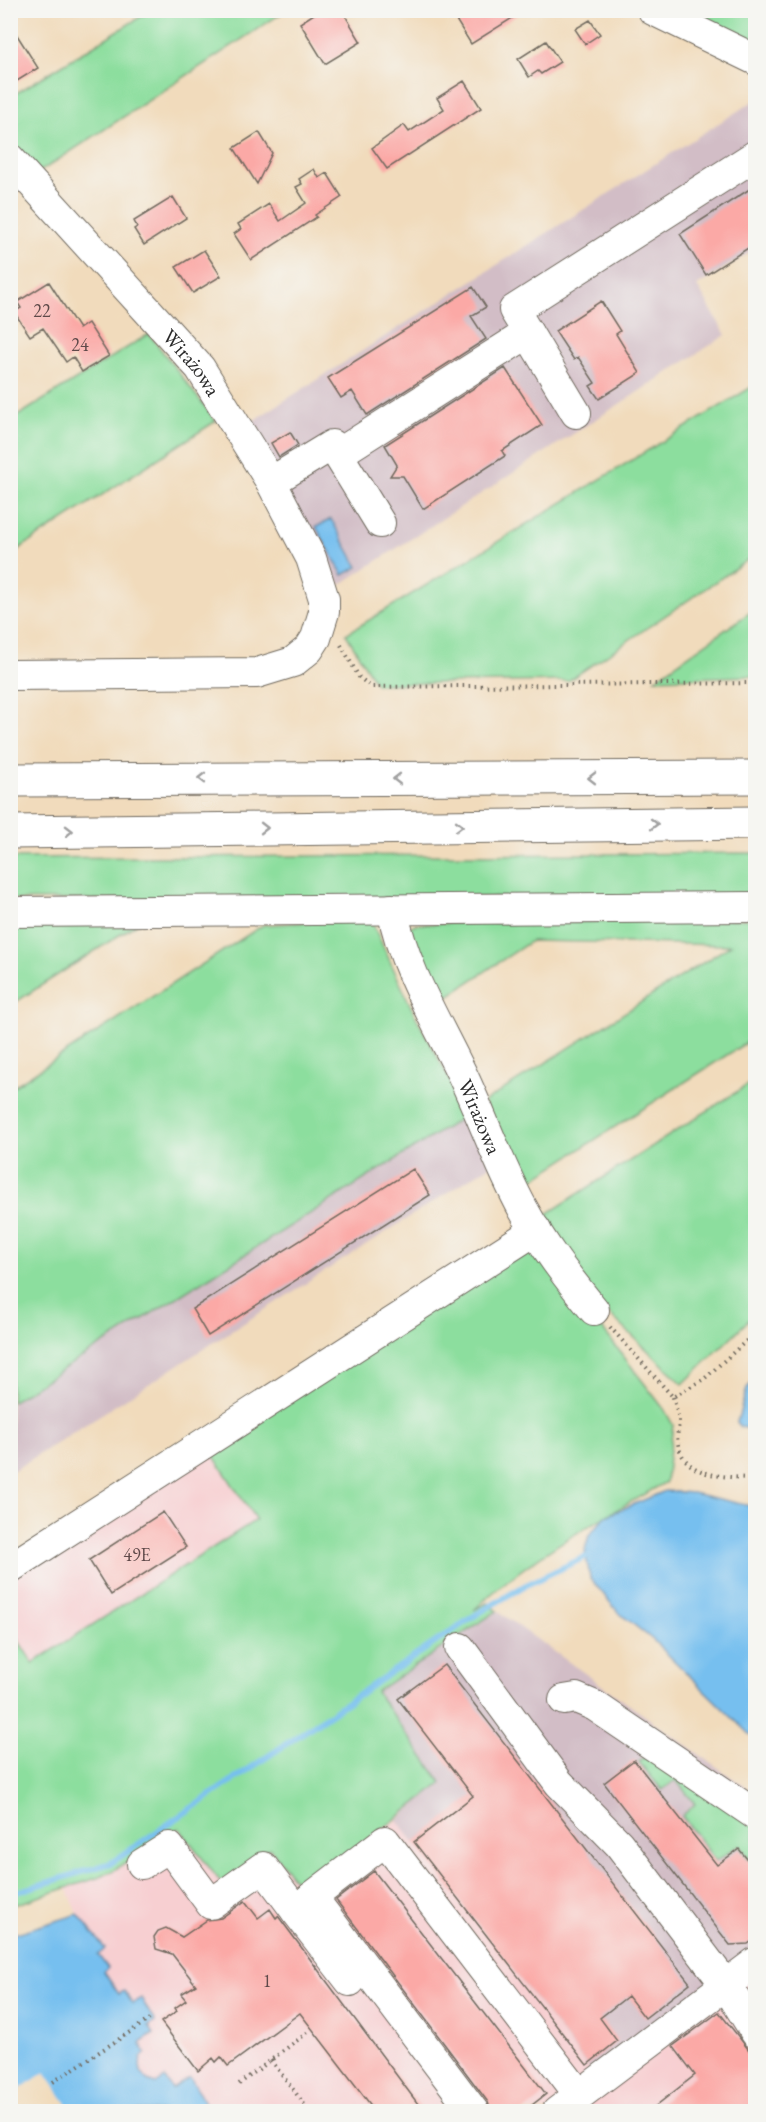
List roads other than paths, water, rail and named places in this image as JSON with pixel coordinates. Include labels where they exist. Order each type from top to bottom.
[{"type":"highway","points":[[10,780],[756,777]]},
{"type":"highway","points":[[10,832],[756,823]]},
{"type":"street","points":[[652,10],[756,60]]},
{"type":"street","points":[[576,413],[514,310],[756,156]]},
{"type":"street","name":"Wirażowa","points":[[10,159],[200,368],[271,482],[311,558],[324,599],[321,627],[309,649],[293,662],[277,669],[257,673],[10,675]]},
{"type":"street","points":[[338,454],[528,333]]},
{"type":"street","points":[[271,482],[332,445],[380,523]]},
{"type":"street","points":[[10,912],[756,907]]},
{"type":"street","name":"Wirażowa","points":[[392,909],[399,943],[414,981],[462,1074],[496,1156],[554,1260],[594,1310]]},
{"type":"street","points":[[10,1568],[536,1230]]},
{"type":"street","points":[[460,1648],[559,1783],[619,1844],[726,1985],[756,2033]]},
{"type":"street","points":[[564,1700],[576,1698],[596,1706],[756,1815]]},
{"type":"street","points":[[304,1904],[385,1841],[568,2102],[756,1962]]},
{"type":"street","points":[[142,1864],[169,1847],[212,1904],[263,1867],[304,1904],[404,2019],[474,2112]]},
{"type":"water","points":[[331,519],[358,567],[343,575],[316,527]]},
{"type":"water","points":[[755,1380],[756,1430],[741,1427],[737,1422],[747,1388]]},
{"type":"water","points":[[665,1491],[693,1493],[755,1507],[755,1740],[653,1640],[618,1612],[590,1578],[585,1550],[589,1535],[606,1516]]},
{"type":"water","points":[[78,1914],[105,1949],[98,1955],[108,1968],[104,1972],[119,1994],[124,1991],[133,2004],[141,1998],[155,2022],[149,2026],[154,2034],[140,2043],[146,2053],[141,2058],[142,2074],[156,2084],[165,2078],[172,2089],[190,2077],[210,2111],[11,2111],[10,1935]]},
{"type":"waterway","points":[[10,1894],[111,1863],[477,1614],[524,1586],[585,1557]]}]
